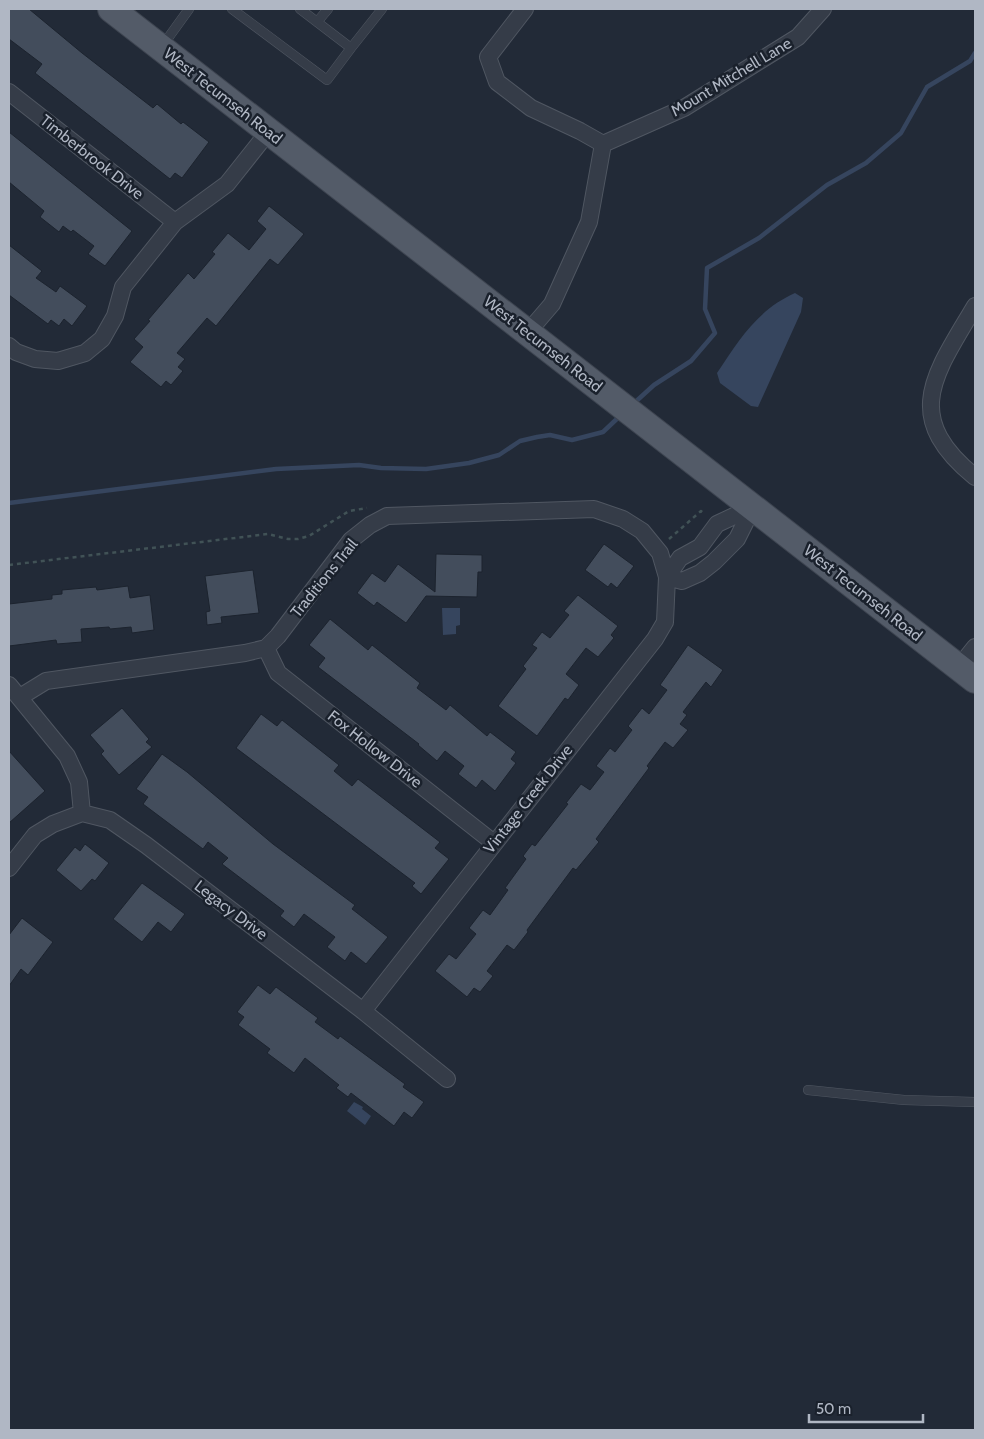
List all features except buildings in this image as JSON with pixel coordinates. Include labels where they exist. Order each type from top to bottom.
[{"type":"main road","name":"West Tecumseh Road","points":[[111,9],[967,673]]},
{"type":"street","points":[[525,9],[488,57],[497,82],[531,108],[602,144],[589,222],[552,304],[528,332]]},
{"type":"street","name":"Mount Mitchell Lane","points":[[602,144],[684,108],[798,37],[823,9]]},
{"type":"street","name":"Timberbrook Drive","points":[[9,92],[176,222]]},
{"type":"street","points":[[9,346],[16,352],[35,359],[58,360],[85,353],[102,339],[115,316],[123,288],[176,222],[227,184],[269,131]]},
{"type":"street","points":[[975,306],[943,362],[931,391],[930,409],[938,436],[946,449],[955,461],[975,477]]},
{"type":"street","points":[[753,507],[737,539],[714,562],[700,573],[682,581],[667,577],[680,558],[700,547],[717,524],[753,507]]},
{"type":"street","name":"Traditions Trail","points":[[266,648],[278,636],[351,540],[370,525],[387,516],[594,509],[623,519],[642,531],[660,553],[667,577]]},
{"type":"street","name":"Vintage Creek Drive","points":[[363,1011],[655,639],[665,622],[667,577]]},
{"type":"street","points":[[967,673],[975,647]]},
{"type":"street","points":[[20,697],[46,681],[245,653],[266,648]]},
{"type":"street","name":"Fox Hollow Drive","points":[[266,648],[278,673],[494,842]]},
{"type":"street","points":[[9,685],[67,756],[79,782],[82,813],[53,824],[35,835],[9,868]]},
{"type":"street","name":"Legacy Drive","points":[[82,813],[110,820],[146,845],[363,1011],[447,1079]]},
{"type":"lane","points":[[162,48],[189,9]]},
{"type":"lane","points":[[232,9],[328,80],[382,9]]},
{"type":"lane","points":[[300,9],[351,48]]},
{"type":"lane","points":[[318,22],[328,9]]},
{"type":"lane","points":[[808,1090],[904,1100],[975,1102]]},
{"type":"water","points":[[795,293],[803,298],[801,312],[758,407],[751,406],[720,383],[717,373],[741,338],[759,317]]},
{"type":"water","points":[[442,608],[460,608],[460,625],[456,626],[456,634],[443,635]]},
{"type":"water","points":[[354,1102],[363,1107],[362,1109],[371,1116],[365,1125],[347,1111]]},
{"type":"waterway","points":[[632,405],[654,385],[691,361],[715,333],[705,309],[707,268],[759,238],[827,185],[866,163],[901,133],[927,87],[970,61],[975,53]]},
{"type":"waterway","points":[[9,503],[276,469],[359,465],[381,468],[426,469],[469,463],[499,455],[520,441],[537,437],[550,435],[572,440],[603,432],[621,415]]}]
